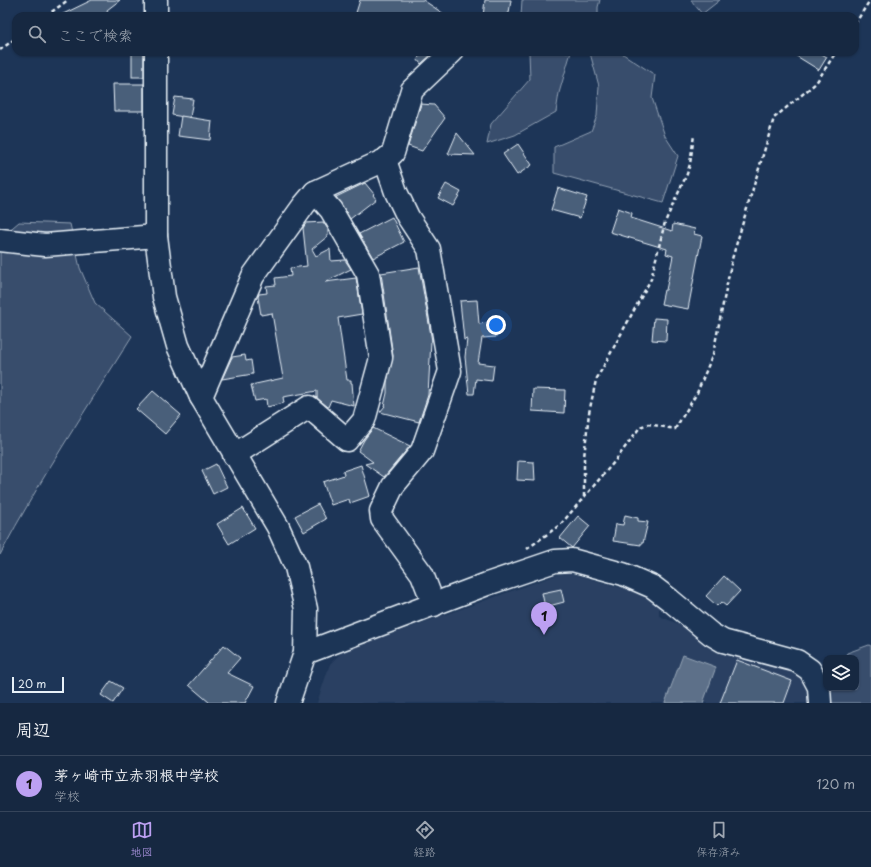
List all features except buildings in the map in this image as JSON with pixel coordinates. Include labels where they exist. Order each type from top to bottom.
[{"type":"street","points":[[156,0],[156,12]]},
{"type":"street","points":[[156,56],[156,236],[164,297],[178,346],[201,397],[278,527],[296,567],[306,609],[305,653],[288,703]]},
{"type":"street","points":[[201,397],[253,276],[304,205],[315,192],[385,160],[392,153],[412,90],[448,56]]},
{"type":"street","points":[[385,160],[396,192],[408,217],[429,248],[450,371],[422,451],[393,486],[381,511],[382,519],[422,574],[434,604]]},
{"type":"street","points":[[234,455],[309,407],[347,440],[364,420],[381,358],[368,274],[331,210],[315,192]]},
{"type":"street","points":[[0,240],[45,245],[156,236]]},
{"type":"street","points":[[305,653],[487,584],[555,561],[572,560],[623,574],[653,587],[711,634],[723,641],[797,661],[810,670],[819,687],[820,703]]},
{"type":"path","points":[[52,12],[68,0]]},
{"type":"path","points":[[859,18],[870,0]]},
{"type":"path","points":[[0,50],[12,41]]},
{"type":"path","points":[[522,554],[533,544],[561,524],[615,461],[640,427],[648,424],[675,429],[697,393],[713,354],[732,259],[774,118],[816,84],[834,56]]},
{"type":"path","points":[[584,497],[584,457],[589,413],[596,380],[651,279],[665,222],[687,174],[690,164],[694,135]]},
{"type":"shaded area","points":[[522,0],[600,0],[598,12],[521,12]]},
{"type":"shaded area","points":[[691,0],[720,0],[705,12],[700,12]]},
{"type":"shaded area","points":[[529,56],[570,56],[559,93],[556,112],[515,135],[487,144],[491,124],[530,79]]},
{"type":"shaded area","points":[[591,56],[626,56],[655,75],[652,98],[665,136],[678,156],[663,203],[554,173],[554,147],[591,131],[597,116],[599,86]]},
{"type":"shaded area","points":[[19,222],[70,224],[80,268],[95,303],[132,336],[47,471],[0,555],[0,238]]},
{"type":"shaded area","points":[[562,573],[571,573],[646,595],[659,604],[659,616],[681,625],[687,625],[798,669],[812,687],[814,703],[317,703],[330,664],[343,651]]},
{"type":"shaded area","points":[[869,645],[871,646],[871,703],[818,703],[824,691],[859,691],[859,655],[846,655],[847,653]]},
{"type":"shaded area","points":[[683,655],[716,667],[703,703],[665,703]]},
{"type":"place","name":"茅ヶ崎市立赤羽根中学校","points":[[544,635]]}]
